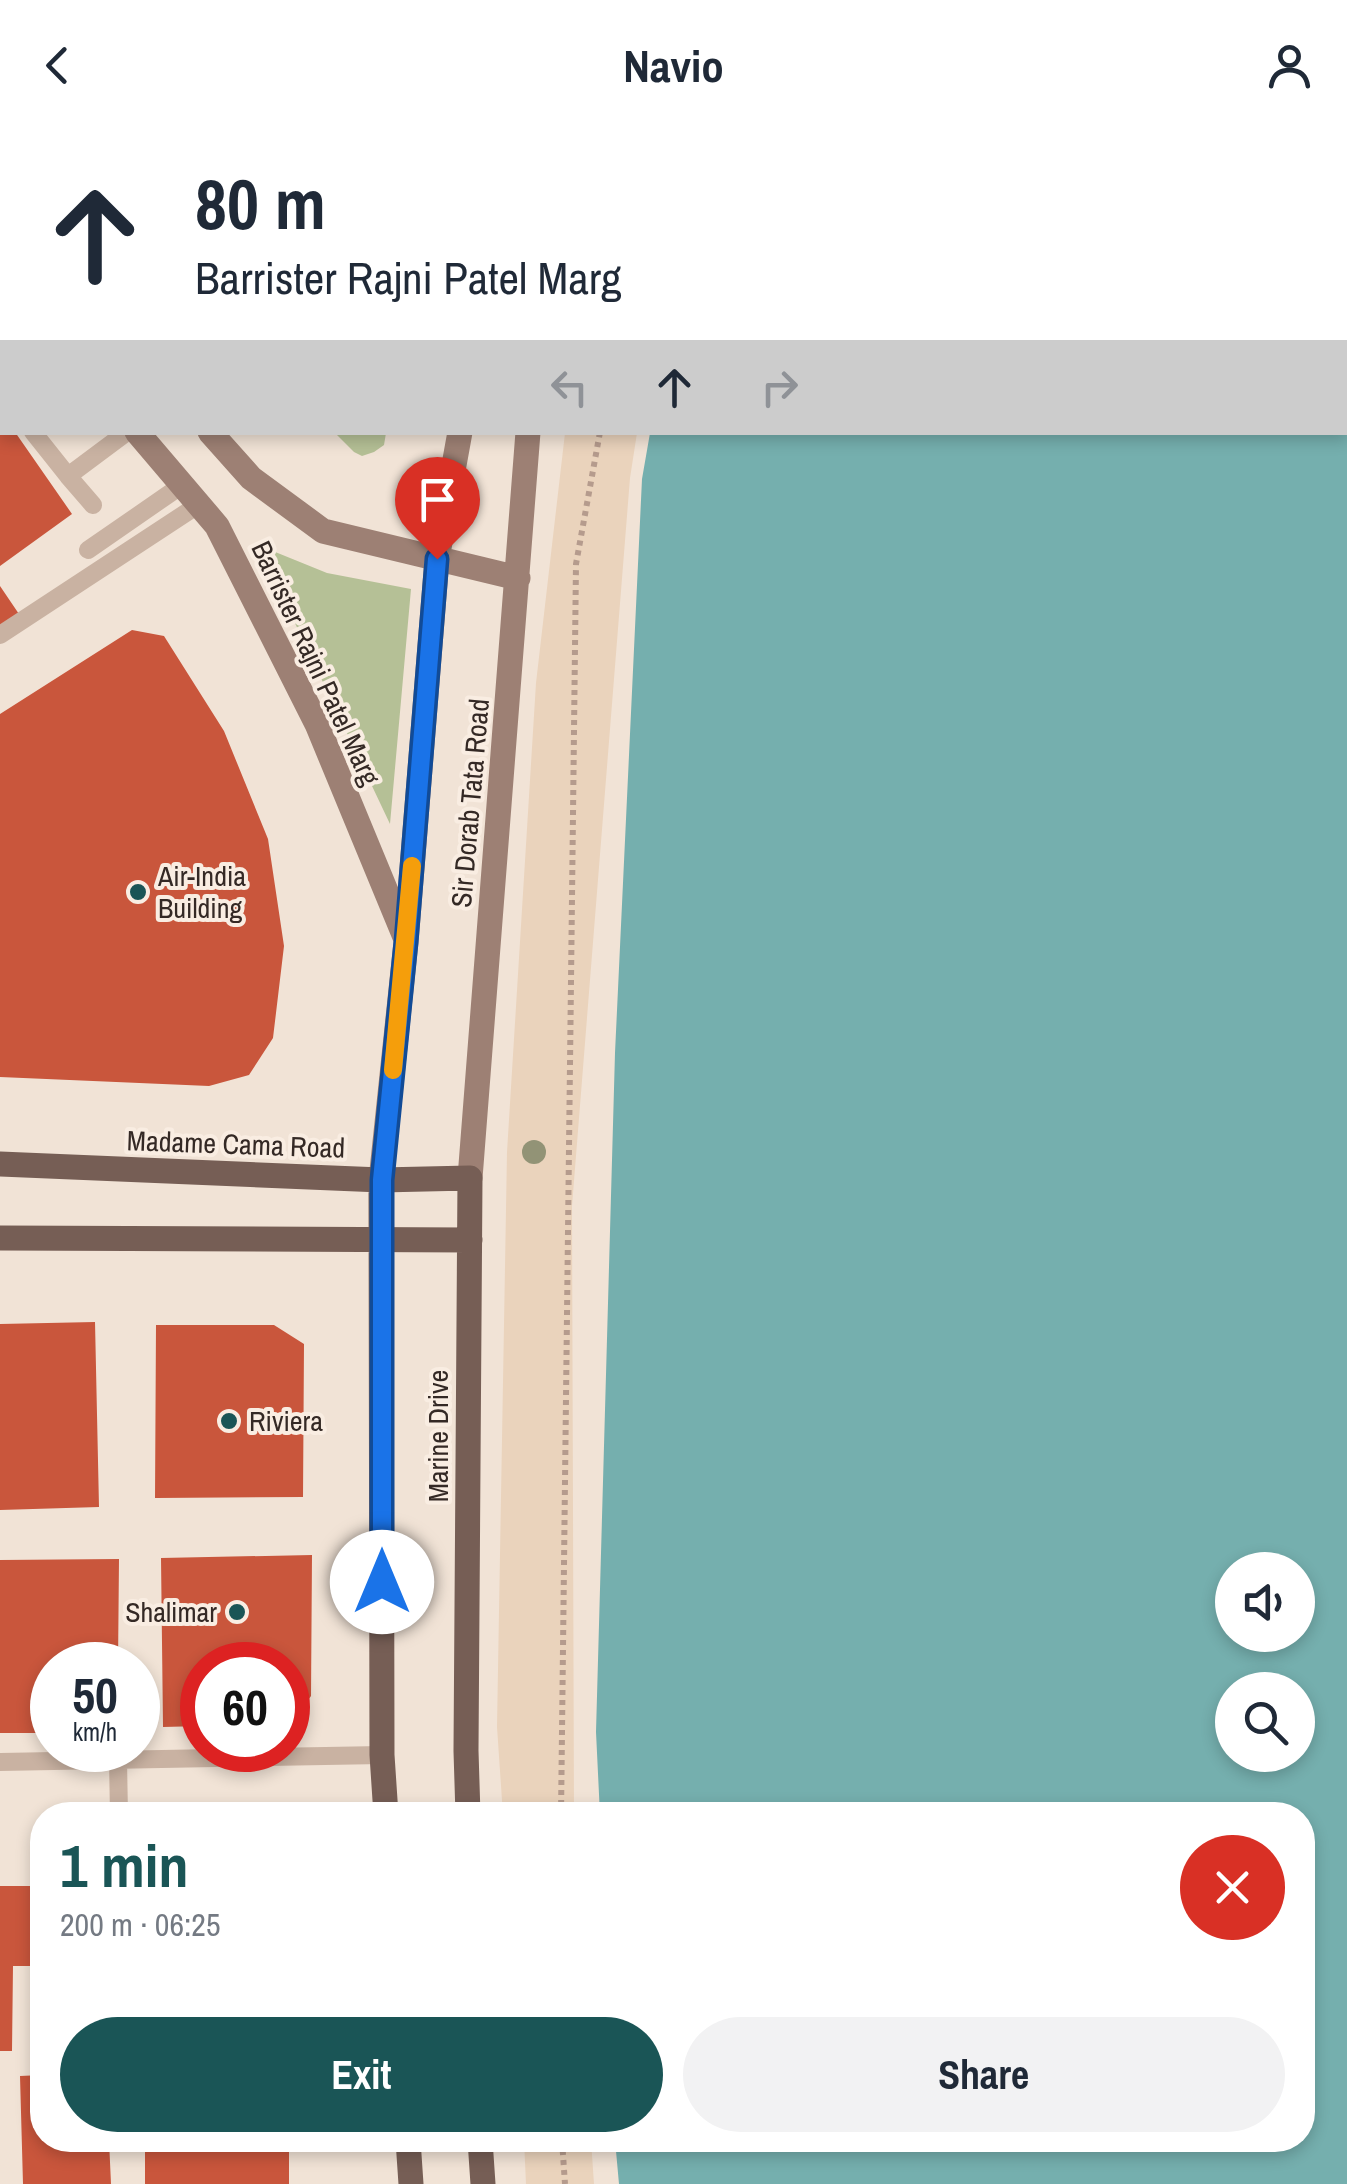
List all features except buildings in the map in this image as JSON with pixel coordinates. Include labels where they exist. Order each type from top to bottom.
[{"type":"main road","name":"Madame Cama Road","points":[[0,1164],[382,1180],[470,1178]]},
{"type":"main road","name":"Marine Drive","points":[[468,1802],[470,1178]]},
{"type":"main road","name":"Marine Drive","points":[[382,1180],[385,1802]]},
{"type":"main road","points":[[0,1238],[470,1240]]},
{"type":"main road","points":[[409,2152],[410,2184]]},
{"type":"main road","points":[[481,2152],[484,2184]]},
{"type":"street","name":"Barrister Rajni Patel Marg","points":[[140,435],[217,526],[318,724],[406,942],[382,1180]]},
{"type":"street","name":"Barrister Rajni Patel Marg","points":[[213,435],[250,478],[323,531],[518,578]]},
{"type":"street","name":"Sir Dorab Tata Road","points":[[406,942],[437,559],[459,435]]},
{"type":"street","name":"Sir Dorab Tata Road","points":[[470,1178],[528,435]]},
{"type":"lane","points":[[35,435],[94,505]]},
{"type":"lane","points":[[68,476],[123,435]]},
{"type":"lane","points":[[88,550],[190,495]]},
{"type":"lane","points":[[0,634],[190,495]]},
{"type":"lane","points":[[160,1759],[382,1756]]},
{"type":"lane","points":[[0,1762],[30,1761]]},
{"type":"lane","points":[[118,1772],[119,1802]]},
{"type":"path","points":[[561,1802],[576,564],[599,435]]},
{"type":"path","points":[[563,2152],[566,2184]]},
{"type":"green space","points":[[337,435],[386,435],[384,445],[374,452],[362,456]]},
{"type":"green space","points":[[258,545],[327,573],[411,589],[390,824]]},
{"type":"shaded area","points":[[565,435],[637,435],[630,478],[572,1206],[574,1802],[502,1802],[497,1727],[507,1152],[536,683]]},
{"type":"shaded area","points":[[525,2152],[592,2152],[594,2184],[526,2184]]},
{"type":"water","points":[[650,435],[1347,435],[1347,2184],[619,2184],[616,2152],[1315,2152],[1315,1802],[599,1802],[596,1732],[615,1053],[642,479]]},
{"type":"slow traffic","points":[[393,1070],[412,866]]},
{"type":"place","name":"Air-India Building","points":[[138,892]]},
{"type":"place","name":"Riviera","points":[[229,1421]]},
{"type":"place","name":"Shalimar","points":[[237,1612]]},
{"type":"route","points":[[382,1582],[382,1180],[437,559]]}]
